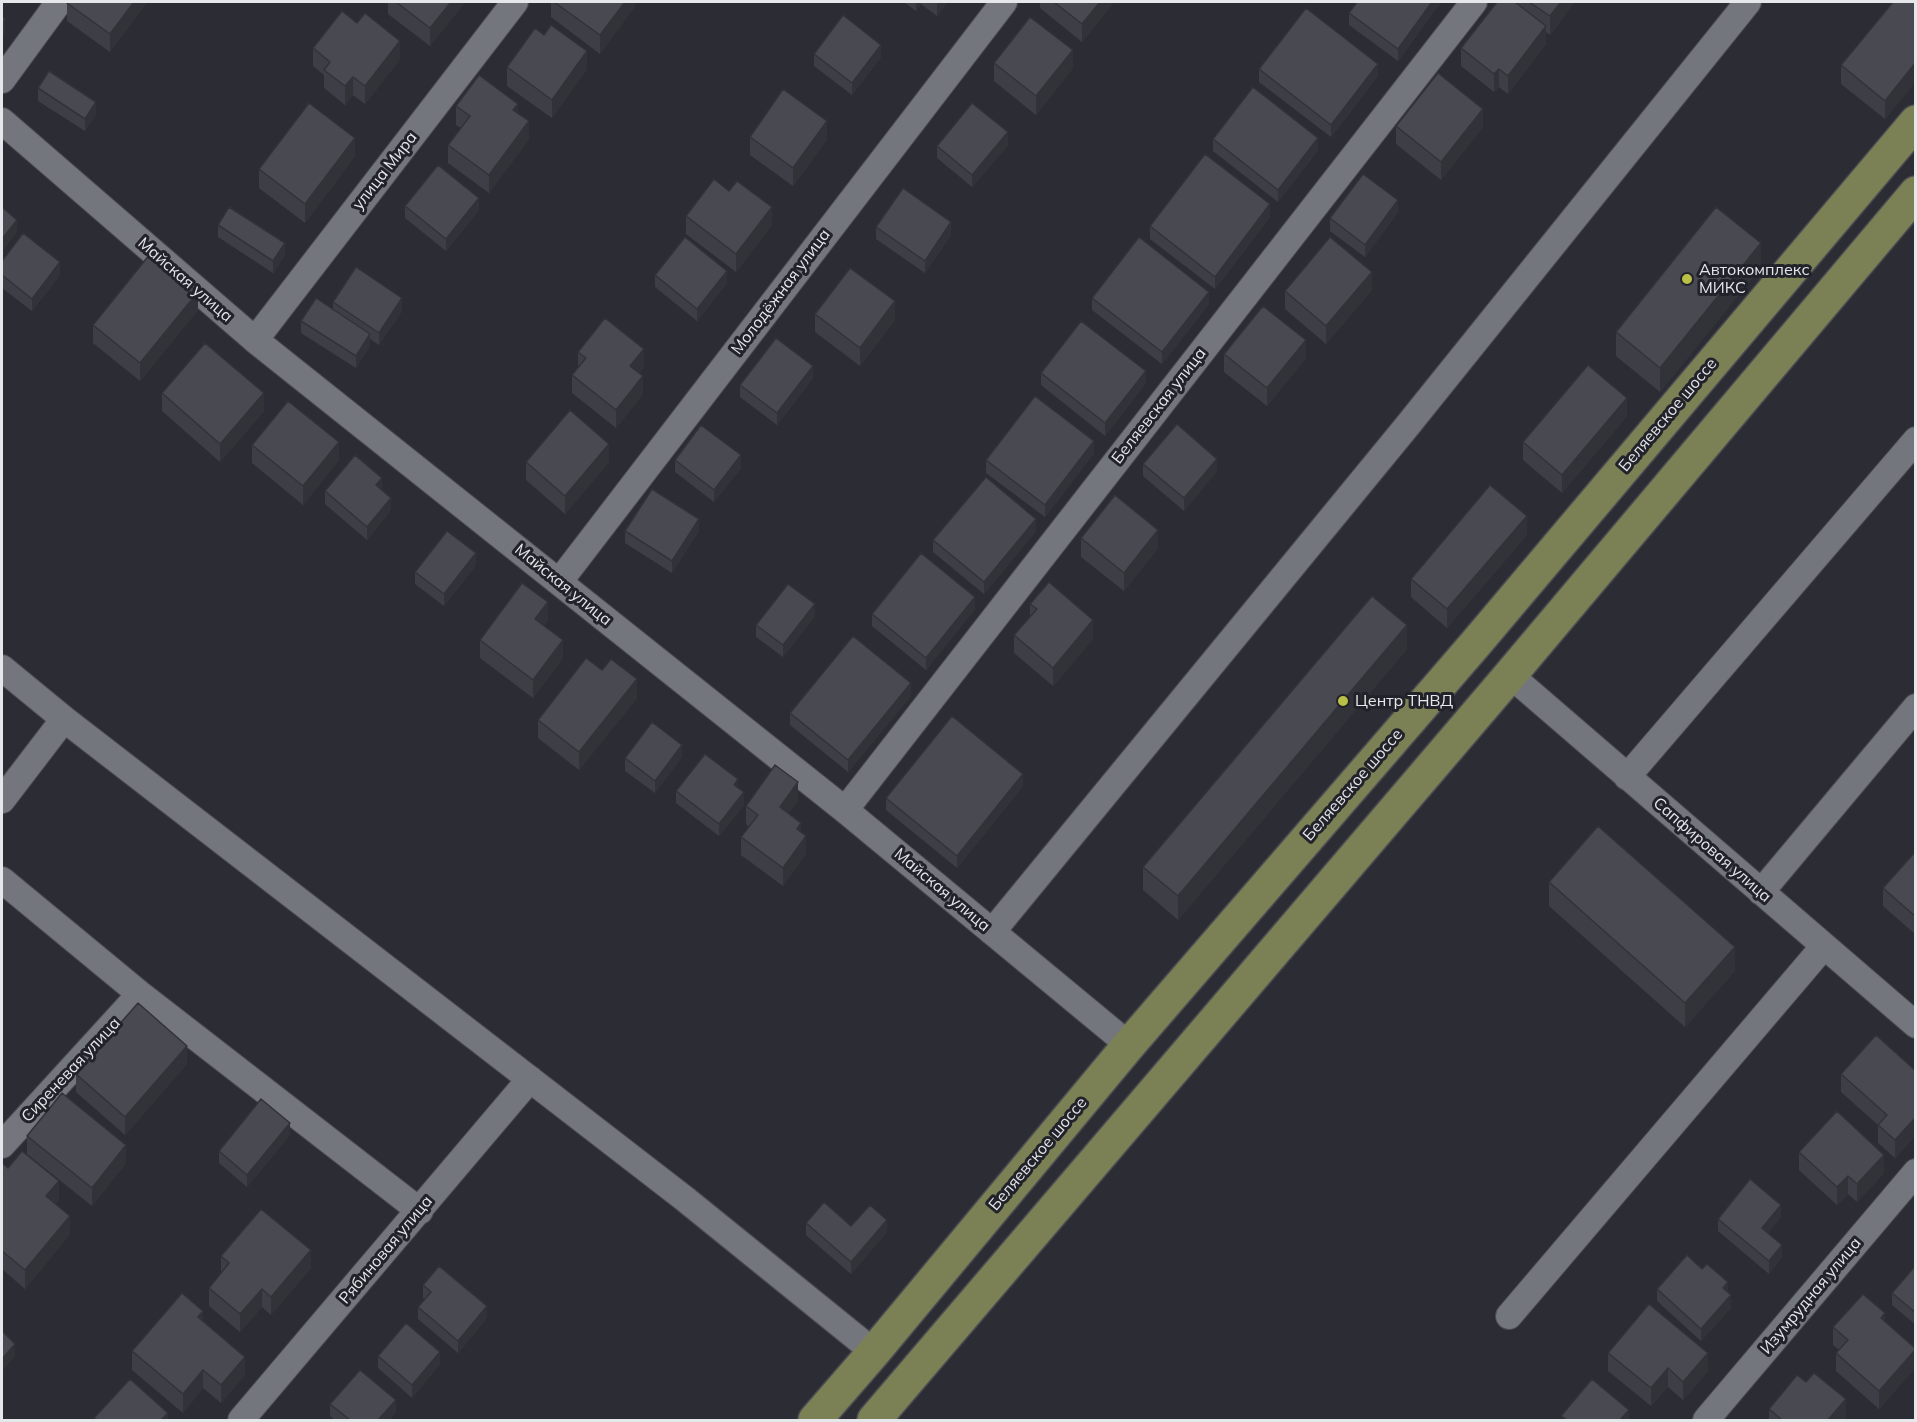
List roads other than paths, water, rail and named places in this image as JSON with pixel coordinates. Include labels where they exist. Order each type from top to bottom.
[{"type":"main road","name":"Беляевское шоссе","points":[[815,1420],[1129,1045],[1477,642],[1916,122]]},
{"type":"main road","points":[[874,1420],[1510,675],[1916,194]]},
{"type":"main road","points":[[1129,1045],[1166,1077]]},
{"type":"street","points":[[2,80],[59,2]]},
{"type":"street","name":"улица Мира","points":[[255,340],[515,2]]},
{"type":"street","name":"Молодёжная улица","points":[[559,582],[1004,2]]},
{"type":"street","name":"Беляевская улица","points":[[845,810],[1474,2]]},
{"type":"street","points":[[992,932],[1408,425],[1748,2]]},
{"type":"street","name":"Майская улица","points":[[2,121],[255,340],[845,810],[1129,1045]]},
{"type":"street","points":[[1627,777],[1916,440]]},
{"type":"street","points":[[2,668],[64,719],[685,1199],[874,1352]]},
{"type":"street","name":"Сапфировая улица","points":[[1510,675],[1916,1025]]},
{"type":"street","points":[[1761,892],[1916,707]]},
{"type":"street","points":[[2,800],[64,719]]},
{"type":"street","points":[[2,880],[140,994],[420,1211]]},
{"type":"street","points":[[1509,1316],[1824,946]]},
{"type":"street","name":"Сиреневая улица","points":[[2,1145],[140,994]]},
{"type":"street","name":"Рябиновая улица","points":[[241,1420],[530,1079]]},
{"type":"street","name":"Изумрудная улица","points":[[1706,1420],[1916,1172]]},
{"type":"place","name":"Автокомплекс МИКС","points":[[1687,279]]},
{"type":"place","name":"Центр ТНВД","points":[[1343,701]]}]
